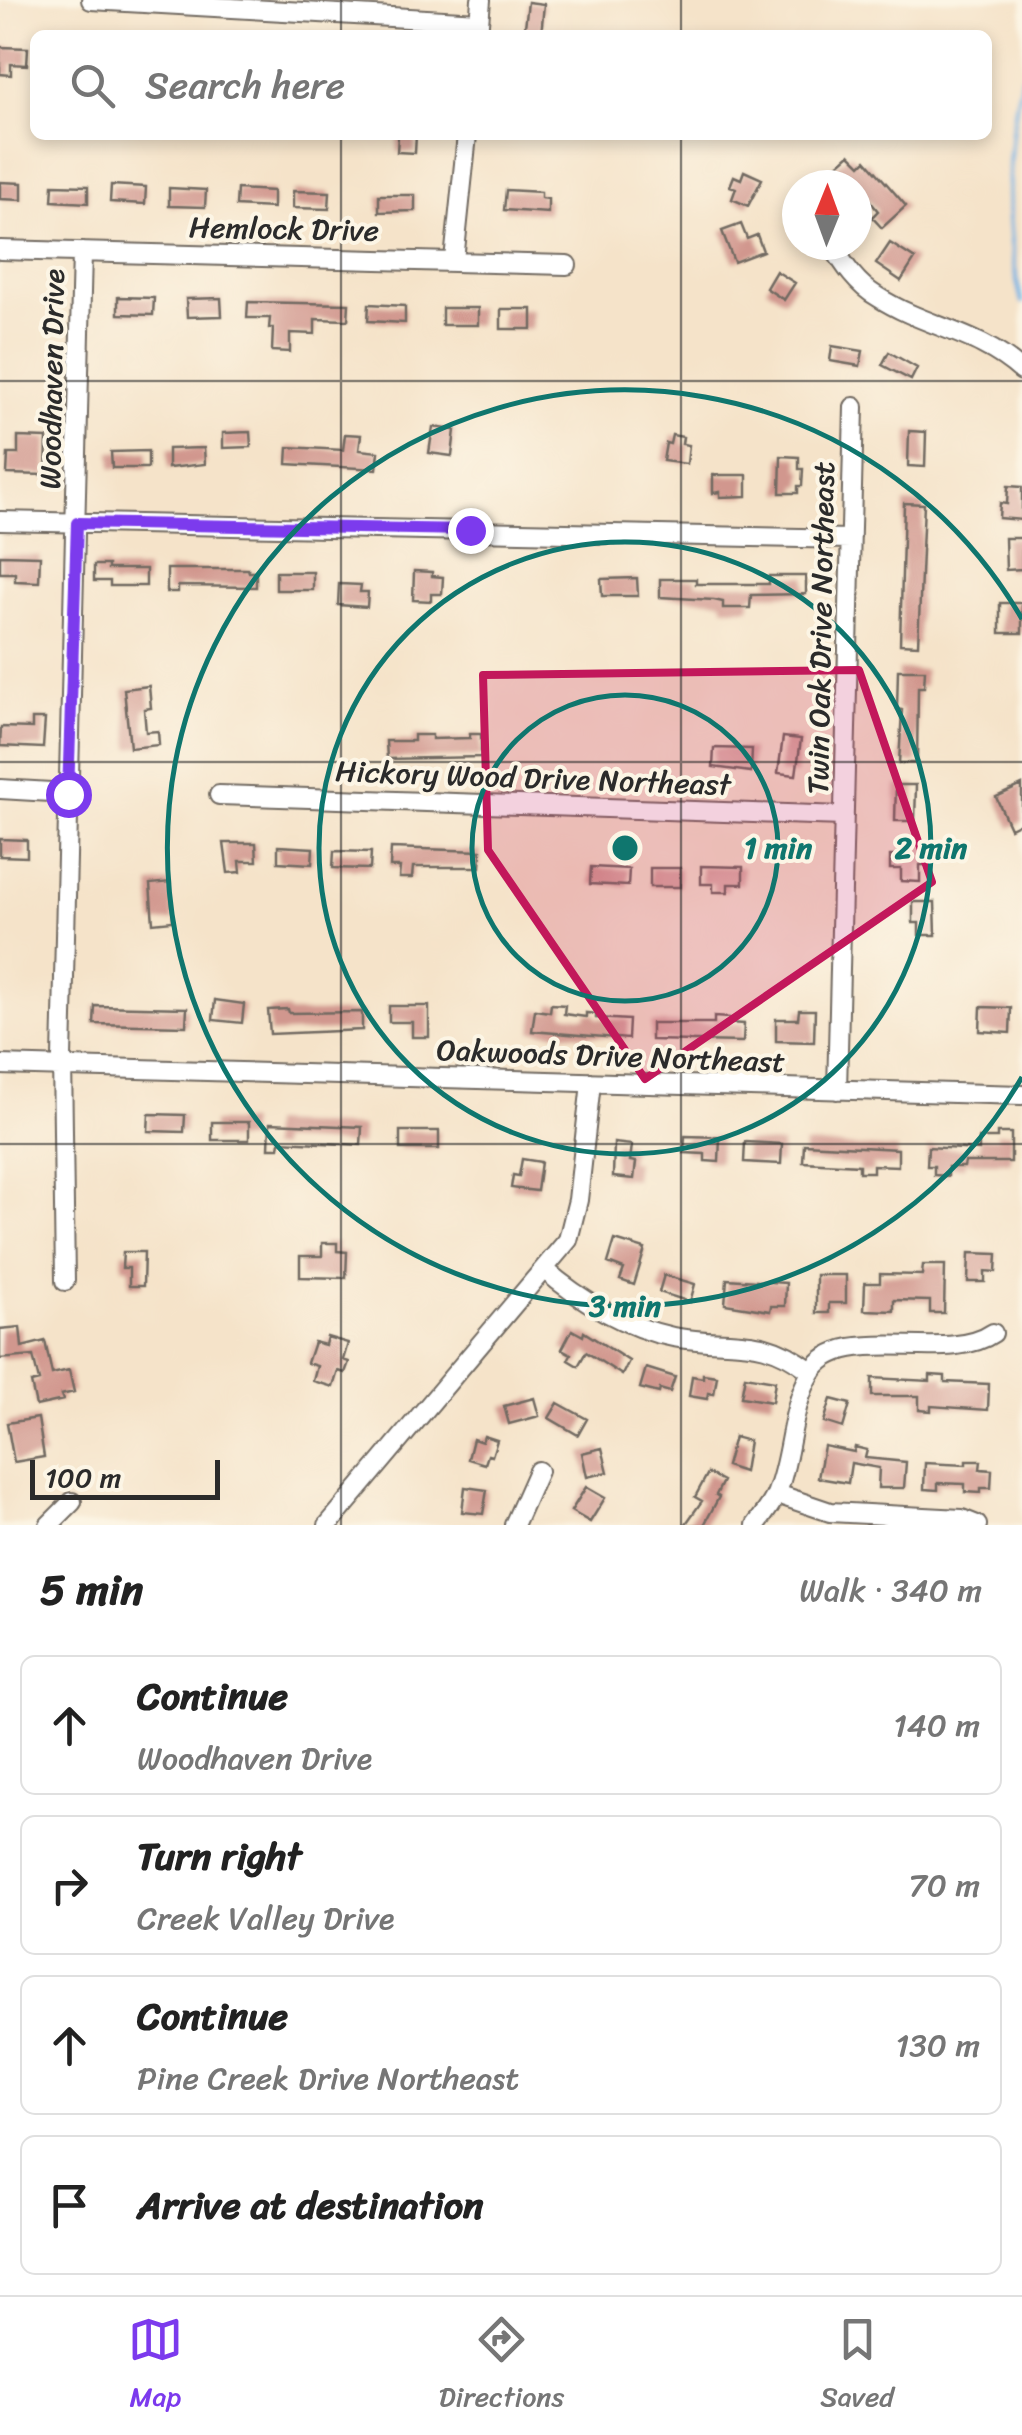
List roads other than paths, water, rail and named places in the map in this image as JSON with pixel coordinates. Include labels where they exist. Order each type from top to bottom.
[{"type":"street","points":[[91,0],[478,28],[481,0]]},
{"type":"street","points":[[454,260],[466,140]]},
{"type":"street","name":"Hemlock Drive","points":[[0,250],[566,264]]},
{"type":"street","name":"Woodhaven Drive","points":[[65,1281],[68,794],[82,252]]},
{"type":"street","points":[[841,260],[876,297],[976,338],[998,350],[1022,372]]},
{"type":"street","name":"Twin Oak Drive Northeast","points":[[837,1090],[854,407]]},
{"type":"street","points":[[0,521],[850,539]]},
{"type":"street","points":[[0,790],[68,794]]},
{"type":"street","name":"Hickory Wood Drive Northeast","points":[[219,795],[844,816]]},
{"type":"street","name":"Oakwoods Drive Northeast","points":[[0,1064],[1022,1095]]},
{"type":"street","points":[[328,1525],[544,1269],[571,1230],[592,1083]]},
{"type":"street","points":[[544,1269],[636,1326],[674,1338],[768,1346],[788,1354],[811,1371]]},
{"type":"street","points":[[756,1525],[777,1494],[811,1371],[828,1358],[857,1346],[959,1347],[979,1343],[993,1333]]},
{"type":"street","points":[[514,1525],[538,1471]]},
{"type":"street","points":[[777,1494],[830,1512],[962,1519],[976,1525]]},
{"type":"street","points":[[49,1525],[72,1502]]},
{"type":"waterway","points":[[1022,77],[1012,132],[1008,190],[1012,247],[1022,302]]}]
